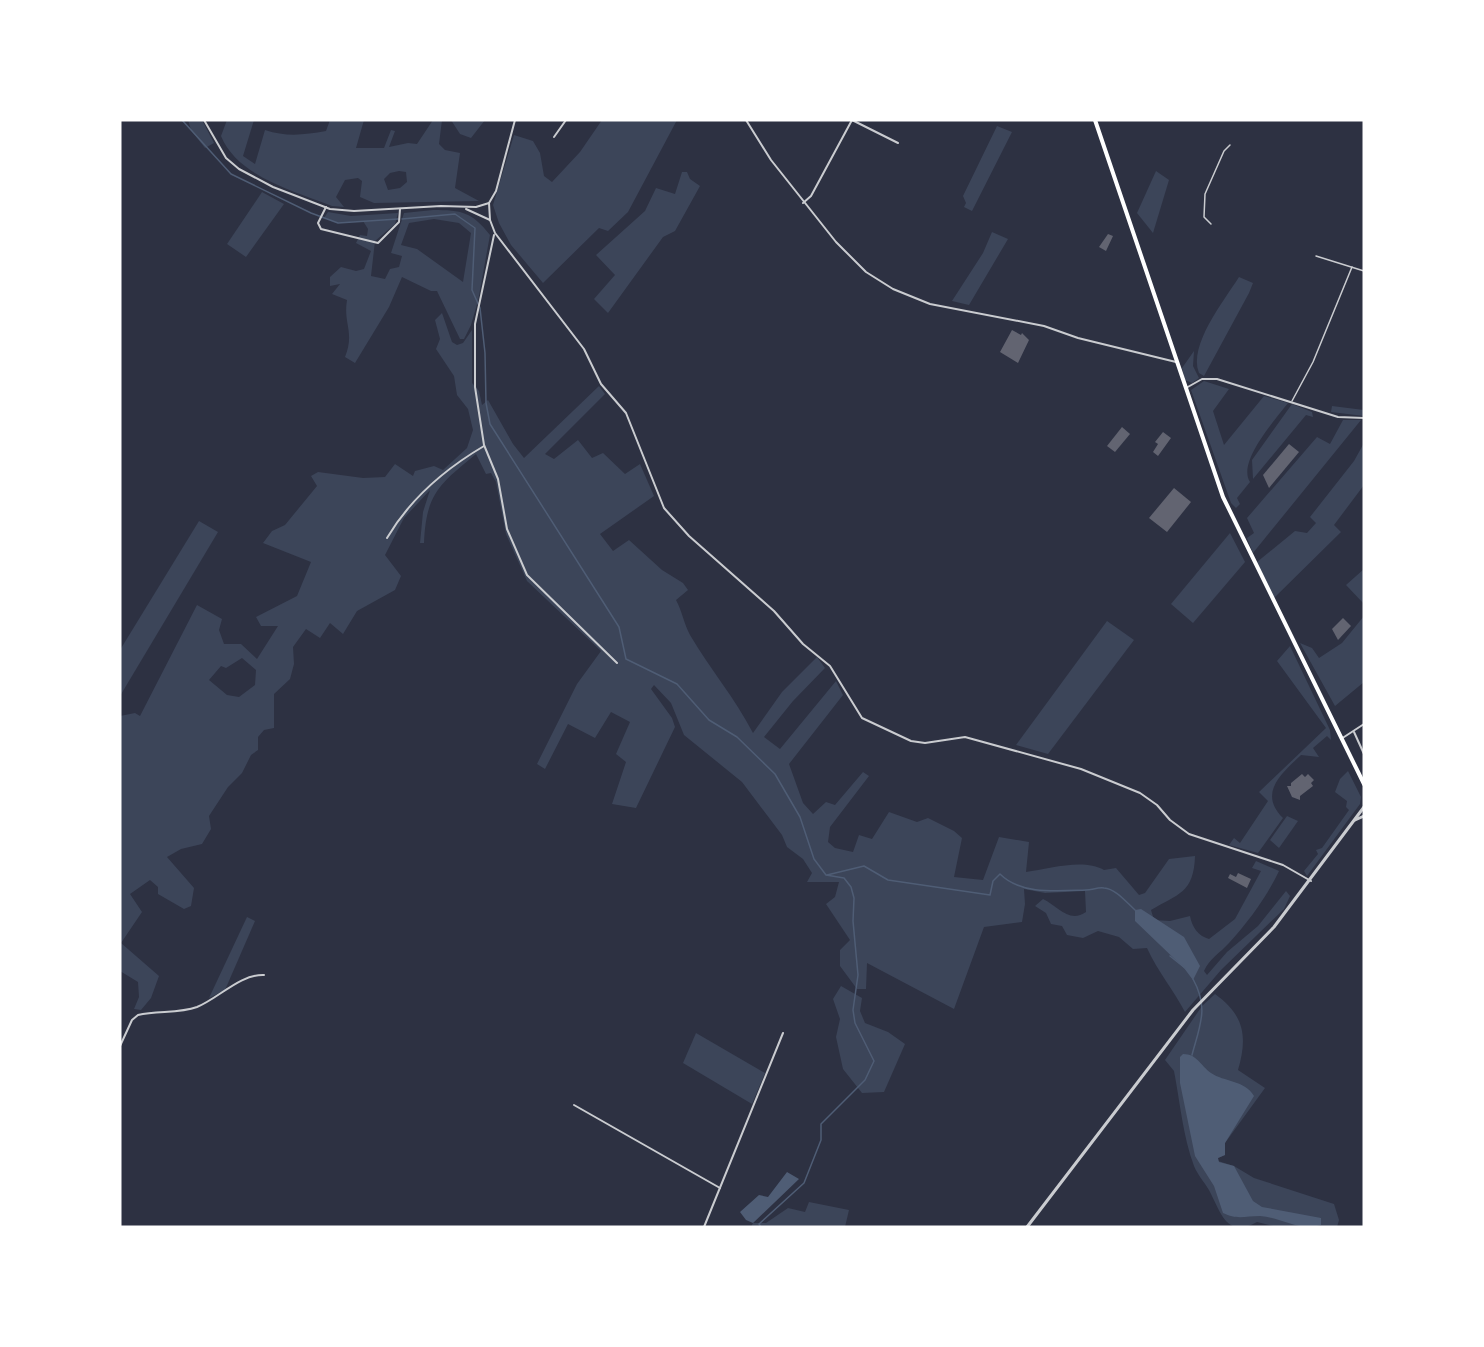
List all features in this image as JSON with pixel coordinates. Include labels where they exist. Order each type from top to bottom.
[{"type":"main road","points":[[1095,120],[1176,362],[1231,516],[1364,784]]},
{"type":"street","points":[[204,120],[226,158],[239,169],[273,187],[326,207],[347,211],[480,207],[489,203]]},
{"type":"street","points":[[515,120],[496,191],[489,203],[490,220],[495,233],[584,349],[601,384],[626,413],[652,483],[669,515],[774,611],[803,644],[830,666],[862,718],[910,741],[925,743],[965,737],[1081,769],[1140,793],[1189,834],[1283,865],[1311,881]]},
{"type":"street","points":[[554,137],[566,120]]},
{"type":"street","points":[[746,120],[756,140],[803,203],[854,262],[866,272],[909,297],[946,308],[1044,326],[1078,338],[1176,362]]},
{"type":"street","points":[[803,203],[811,196],[852,120],[898,143]]},
{"type":"street","points":[[326,207],[318,223],[321,229],[378,243],[399,222],[400,209]]},
{"type":"street","points":[[463,207],[490,220]]},
{"type":"street","points":[[495,233],[475,324],[475,387],[484,445],[498,479],[507,529],[527,575],[617,663]]},
{"type":"street","points":[[1185,388],[1202,379],[1217,379],[1338,417],[1364,418]]},
{"type":"street","points":[[387,538],[397,520],[432,483],[459,460],[484,445]]},
{"type":"street","points":[[1341,739],[1364,724]]},
{"type":"street","points":[[1354,732],[1364,754]]},
{"type":"street","points":[[1027,1227],[1193,1010],[1266,937],[1311,881],[1364,807]]},
{"type":"street","points":[[1355,820],[1364,816]]},
{"type":"street","points":[[120,1046],[132,1020],[138,1015],[186,1010],[200,1006],[245,979],[254,975],[264,975]]},
{"type":"street","points":[[704,1227],[783,1033]]},
{"type":"street","points":[[574,1105],[720,1188]]},
{"type":"lane","points":[[1211,224],[1204,217],[1205,194],[1224,150],[1230,145]]},
{"type":"lane","points":[[1316,256],[1364,271]]},
{"type":"lane","points":[[1292,401],[1313,362],[1352,267]]},
{"type":"shaded area","points":[[188,120],[202,120],[214,143],[205,148],[191,130]]},
{"type":"shaded area","points":[[227,120],[254,120],[243,156],[255,164],[265,130],[280,134],[303,134],[326,131],[330,120],[364,120],[356,148],[384,148],[391,130],[395,131],[389,147],[408,143],[417,144],[433,120],[442,120],[439,144],[445,150],[460,153],[455,188],[479,201],[374,203],[360,197],[362,181],[358,178],[345,180],[336,197],[344,207],[332,206],[285,188],[254,172],[229,150],[221,136]],"holes":[[[406,172],[407,182],[400,188],[388,190],[384,179],[390,173]]]},
{"type":"shaded area","points":[[451,120],[485,120],[471,138],[460,134]]},
{"type":"shaded area","points":[[602,120],[677,120],[628,212],[608,231],[599,228],[543,283],[511,245],[499,223],[493,205],[514,135],[533,141],[540,153],[544,176],[552,182],[580,152]]},
{"type":"shaded area","points":[[997,126],[1012,132],[972,211],[964,207],[966,203],[963,196]]},
{"type":"shaded area","points":[[1156,171],[1169,180],[1153,233],[1137,213]]},
{"type":"shaded area","points":[[682,172],[687,172],[690,179],[700,186],[675,231],[663,237],[608,313],[594,299],[615,275],[596,255],[645,211],[656,188],[675,194]]},
{"type":"shaded area","points":[[262,192],[284,204],[246,257],[227,244]]},
{"type":"shaded area","points":[[433,210],[459,212],[478,221],[490,235],[478,301],[471,325],[464,339],[460,339],[437,291],[431,291],[402,277],[389,307],[355,363],[345,357],[349,341],[347,300],[332,294],[340,284],[330,286],[330,277],[341,267],[356,271],[364,269],[371,251],[356,243],[360,235],[367,236],[368,229],[363,221],[338,223],[324,218],[328,212],[351,216],[398,213],[395,224],[375,241],[371,276],[385,279],[390,269],[399,267],[402,256],[391,253],[404,213]],"holes":[[[434,219],[459,223],[471,233],[463,282],[417,249],[401,245],[409,223]]]},
{"type":"shaded area","points":[[992,232],[1008,239],[969,305],[952,301],[983,253]]},
{"type":"shaded area","points":[[1239,277],[1253,283],[1204,376],[1199,373],[1198,350],[1209,324]]},
{"type":"shaded area","points":[[442,313],[452,342],[457,345],[463,343],[472,330],[472,383],[479,391],[482,405],[488,400],[513,444],[524,458],[599,386],[605,394],[545,454],[554,459],[578,440],[592,458],[603,453],[625,474],[640,464],[654,496],[600,534],[613,551],[629,540],[662,570],[683,583],[688,590],[676,600],[688,631],[753,733],[782,692],[817,657],[825,668],[793,701],[764,737],[780,749],[836,681],[843,695],[789,764],[803,803],[813,814],[826,802],[835,805],[863,772],[869,776],[830,827],[828,842],[835,848],[853,852],[859,835],[872,839],[889,812],[917,822],[928,818],[954,831],[962,838],[954,877],[983,880],[999,837],[1029,842],[1026,872],[1076,865],[1104,870],[1116,868],[1139,895],[1145,893],[1169,859],[1195,856],[1192,878],[1188,885],[1177,896],[1151,910],[1154,920],[1170,921],[1190,916],[1196,930],[1209,939],[1235,919],[1261,871],[1252,868],[1256,861],[1279,871],[1269,891],[1250,918],[1209,963],[1204,971],[1207,975],[1227,952],[1258,926],[1286,891],[1290,896],[1284,909],[1221,970],[1185,1012],[1147,948],[1133,949],[1119,937],[1098,931],[1083,938],[1067,935],[1062,926],[1051,924],[1046,913],[1035,906],[1043,899],[1064,913],[1080,915],[1086,912],[1085,891],[1045,893],[1024,889],[1025,904],[1022,922],[984,927],[954,1009],[867,963],[866,989],[857,989],[840,966],[840,950],[850,940],[826,904],[835,897],[839,882],[807,882],[812,873],[803,859],[787,847],[782,835],[742,782],[684,735],[671,703],[654,685],[651,689],[672,718],[675,727],[636,808],[612,804],[626,762],[616,754],[630,722],[611,712],[595,738],[568,724],[545,769],[537,764],[577,684],[601,651],[527,581],[506,534],[496,482],[491,473],[486,474],[476,454],[437,491],[428,512],[424,543],[420,543],[423,512],[430,490],[404,518],[385,555],[401,576],[395,590],[357,611],[343,634],[330,623],[320,638],[306,629],[293,647],[294,664],[290,679],[274,694],[274,728],[264,730],[258,737],[258,750],[251,755],[242,773],[228,787],[209,816],[211,829],[202,844],[181,849],[167,857],[194,888],[191,906],[184,909],[158,894],[158,887],[150,880],[130,894],[142,912],[121,943],[159,976],[151,998],[141,1010],[134,1009],[139,997],[138,982],[120,971],[120,716],[135,713],[140,716],[197,605],[222,619],[219,630],[224,644],[241,644],[257,659],[278,626],[261,626],[256,617],[297,596],[311,562],[263,543],[272,531],[285,525],[317,486],[311,476],[318,472],[363,478],[385,477],[395,464],[413,476],[415,471],[434,466],[443,470],[467,448],[473,430],[468,409],[457,395],[454,376],[436,349],[440,339],[435,320]],"holes":[[[242,658],[256,670],[255,685],[239,697],[227,695],[209,680],[221,666],[226,668]]]},
{"type":"shaded area","points":[[1194,351],[1193,366],[1199,378],[1192,383],[1185,380],[1182,368]]},
{"type":"shaded area","points":[[1204,381],[1229,389],[1213,411],[1224,445],[1264,396],[1288,403],[1259,441],[1253,453],[1247,474],[1250,482],[1237,498],[1240,504],[1236,508],[1231,503],[1191,390]]},
{"type":"shaded area","points":[[1292,404],[1312,412],[1313,417],[1306,415],[1253,479],[1252,460]]},
{"type":"shaded area","points":[[1332,406],[1364,410],[1364,416],[1331,412]]},
{"type":"shaded area","points":[[1343,420],[1361,420],[1253,553],[1247,538],[1254,533],[1247,518],[1317,437],[1330,444]]},
{"type":"shaded area","points":[[1364,443],[1364,485],[1334,525],[1341,532],[1273,599],[1257,562],[1295,531],[1307,533],[1316,523],[1310,517],[1354,461]]},
{"type":"shaded area","points":[[199,521],[218,532],[120,696],[120,650]]},
{"type":"shaded area","points":[[1230,533],[1245,562],[1193,623],[1171,604]]},
{"type":"shaded area","points":[[1364,569],[1364,604],[1346,585]]},
{"type":"shaded area","points":[[1364,616],[1364,682],[1335,706],[1300,643],[1312,648],[1319,658],[1342,643]]},
{"type":"shaded area","points":[[1107,621],[1134,640],[1048,754],[1016,745]]},
{"type":"shaded area","points":[[1290,646],[1330,730],[1331,740],[1327,736],[1313,748],[1319,757],[1301,755],[1286,769],[1275,784],[1272,800],[1283,818],[1258,853],[1229,845],[1234,838],[1240,843],[1268,801],[1259,792],[1326,728],[1277,661]]},
{"type":"shaded area","points":[[1348,771],[1361,797],[1360,804],[1307,876],[1304,871],[1318,854],[1316,850],[1322,848],[1349,810],[1346,807],[1347,801],[1335,792],[1340,779]]},
{"type":"shaded area","points":[[1287,816],[1298,821],[1279,848],[1270,840]]},
{"type":"shaded area","points":[[1141,909],[1184,937],[1200,966],[1193,980],[1184,968],[1135,921],[1135,910]]},
{"type":"shaded area","points":[[247,917],[255,921],[225,990],[209,998]]},
{"type":"shaded area","points":[[841,986],[862,998],[860,1011],[865,1023],[888,1032],[905,1044],[884,1092],[862,1093],[843,1069],[836,1037],[840,1019],[833,999]]},
{"type":"shaded area","points":[[1215,994],[1232,1010],[1241,1027],[1243,1047],[1238,1070],[1265,1088],[1225,1143],[1225,1155],[1218,1158],[1218,1161],[1234,1166],[1254,1178],[1334,1204],[1339,1220],[1337,1227],[1277,1227],[1257,1222],[1247,1226],[1233,1226],[1223,1217],[1196,1170],[1184,1131],[1174,1071],[1165,1060],[1202,1006]]},
{"type":"shaded area","points":[[696,1033],[765,1073],[752,1104],[683,1063]]},
{"type":"shaded area","points":[[1183,1054],[1195,1058],[1216,1076],[1240,1084],[1254,1096],[1225,1143],[1225,1155],[1218,1158],[1219,1162],[1234,1166],[1253,1201],[1262,1207],[1321,1218],[1321,1225],[1305,1227],[1268,1217],[1237,1217],[1223,1213],[1214,1186],[1195,1156],[1180,1083],[1180,1057]]},
{"type":"shaded area","points":[[787,1172],[799,1179],[753,1223],[746,1220],[740,1212],[759,1195],[768,1197]]},
{"type":"shaded area","points":[[809,1202],[849,1210],[845,1227],[751,1227],[753,1223],[766,1223],[788,1208],[805,1212]]},
{"type":"building","points":[[1108,234],[1113,236],[1106,251],[1099,247]]},
{"type":"building","points":[[1012,330],[1021,335],[1022,333],[1029,340],[1018,363],[1000,352]]},
{"type":"building","points":[[1122,427],[1130,434],[1115,452],[1107,446]]},
{"type":"building","points":[[1163,432],[1171,438],[1158,456],[1153,452],[1158,444],[1155,442]]},
{"type":"building","points":[[1289,444],[1299,452],[1269,488],[1263,475]]},
{"type":"building","points":[[1174,488],[1191,502],[1167,532],[1149,518]]},
{"type":"building","points":[[1343,618],[1351,626],[1338,640],[1332,629]]},
{"type":"building","points":[[1302,774],[1305,777],[1308,774],[1314,780],[1311,783],[1313,786],[1300,796],[1300,800],[1292,797],[1287,786],[1291,786],[1291,783]]},
{"type":"building","points":[[1238,873],[1251,879],[1247,888],[1228,878],[1230,874],[1236,877]]},
{"type":"waterway","points":[[182,120],[231,174],[311,213],[338,223],[398,219]]},
{"type":"waterway","points":[[402,219],[455,214],[475,228],[472,290],[480,308],[485,353],[486,403],[490,424],[619,627],[626,659],[677,684],[709,720],[737,737],[775,774],[800,817],[814,859],[826,875],[844,878],[851,887],[854,898],[853,921],[858,975],[853,1010],[855,1023],[874,1061],[865,1080],[821,1124],[821,1140],[804,1183],[759,1224],[761,1227]]},
{"type":"waterway","points":[[827,875],[864,866],[888,880],[990,895],[993,881],[1000,874],[1018,886],[1029,889],[1052,891],[1108,889],[1121,896],[1135,910]]},
{"type":"waterway","points":[[1170,956],[1185,968]]},
{"type":"waterway","points":[[1192,1055],[1202,1008],[1198,989],[1193,979]]}]
